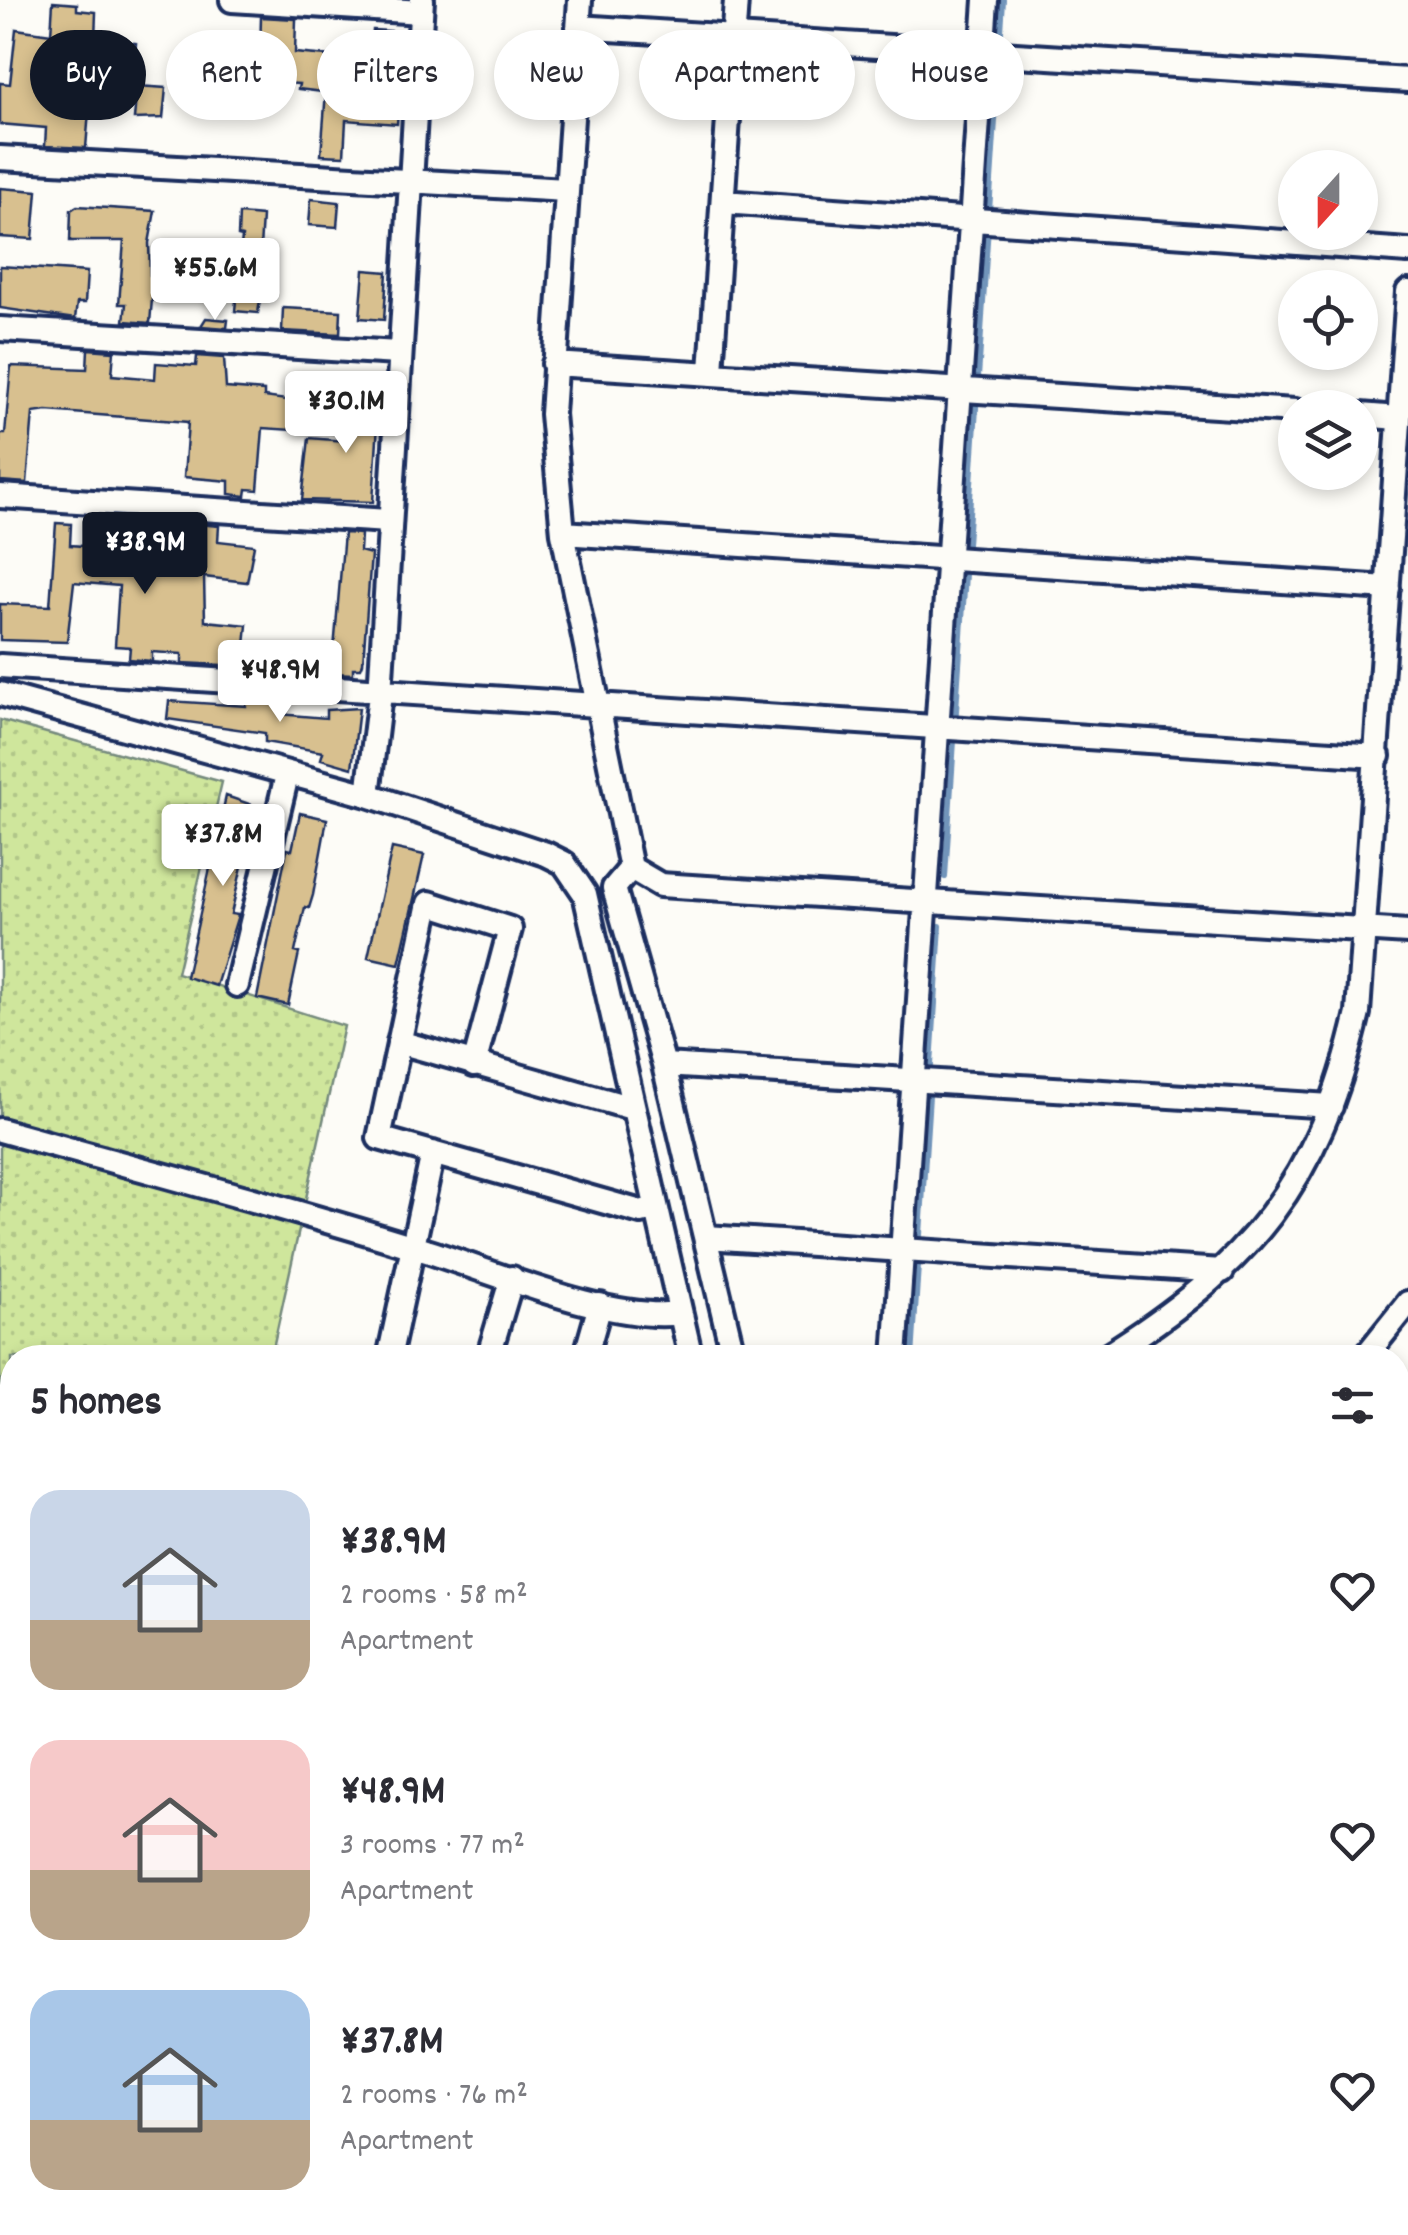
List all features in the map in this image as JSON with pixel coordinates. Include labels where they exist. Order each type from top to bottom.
[{"type":"street","points":[[232,0],[421,6],[380,694],[368,796]]},
{"type":"street","points":[[580,0],[552,414],[563,534],[631,868],[660,884],[1408,932]]},
{"type":"street","points":[[734,30],[736,0]]},
{"type":"street","points":[[986,0],[991,30]]},
{"type":"street","points":[[578,27],[639,31]]},
{"type":"street","points":[[1024,53],[1408,80]]},
{"type":"street","points":[[711,371],[728,120]]},
{"type":"street","points":[[897,1345],[914,1250],[926,1079],[928,902],[950,729],[990,120]]},
{"type":"street","points":[[0,158],[566,190]]},
{"type":"street","points":[[723,202],[1408,251]]},
{"type":"street","points":[[1124,1345],[1162,1321],[1222,1271],[1287,1197],[1331,1106],[1358,1013],[1408,292]]},
{"type":"street","points":[[0,329],[398,353]]},
{"type":"street","points":[[554,364],[1278,410]]},
{"type":"street","points":[[1378,416],[1398,418]]},
{"type":"street","points":[[0,496],[388,521]]},
{"type":"street","points":[[563,534],[1388,588]]},
{"type":"street","points":[[0,666],[380,694],[1378,756]]},
{"type":"street","points":[[0,694],[368,796],[564,863],[585,894],[688,1345]]},
{"type":"street","points":[[237,985],[288,775]]},
{"type":"street","points":[[585,894],[614,888],[631,868]]},
{"type":"street","points":[[614,888],[664,1064],[731,1345]]},
{"type":"street","points":[[474,1065],[510,929],[428,904],[379,1138],[641,1212],[656,1208]]},
{"type":"street","points":[[399,1042],[632,1108]]},
{"type":"street","points":[[664,1064],[1331,1106]]},
{"type":"street","points":[[0,1130],[413,1246],[600,1305],[659,1316],[680,1313]]},
{"type":"street","points":[[392,1345],[433,1154]]},
{"type":"street","points":[[706,1237],[1222,1271]]},
{"type":"street","points":[[492,1345],[512,1278]]},
{"type":"street","points":[[1374,1345],[1408,1303]]},
{"type":"street","points":[[589,1345],[600,1305]]},
{"type":"green space","points":[[0,720],[222,782],[177,973],[344,1026],[274,1345],[0,1345]]},
{"type":"building","points":[[53,2],[77,4],[77,10],[96,12],[95,30],[51,30]]},
{"type":"building","points":[[261,17],[296,19],[296,30],[261,30]]},
{"type":"building","points":[[16,29],[30,31],[30,120],[88,120],[86,148],[45,146],[46,128],[0,124],[0,83],[10,84]]},
{"type":"building","points":[[297,53],[317,55],[317,91],[298,89]]},
{"type":"building","points":[[146,87],[166,88],[163,118],[146,119]]},
{"type":"building","points":[[324,120],[346,120],[344,156],[321,155]]},
{"type":"building","points":[[346,120],[397,120],[397,124]]},
{"type":"building","points":[[0,188],[37,191],[33,239],[0,237]]},
{"type":"building","points":[[311,199],[339,202],[337,227],[309,225]]},
{"type":"building","points":[[77,206],[155,211],[149,243],[150,275],[154,276],[150,323],[124,321],[126,304],[119,304],[124,241],[70,241],[71,210]]},
{"type":"building","points":[[239,214],[262,216],[260,249],[268,250],[258,313],[235,311],[242,237],[238,236]]},
{"type":"building","points":[[0,266],[87,272],[85,303],[77,303],[75,319],[0,308]]},
{"type":"building","points":[[364,270],[387,272],[384,320],[360,318]]},
{"type":"building","points":[[283,308],[341,311],[340,334],[282,331]]},
{"type":"building","points":[[206,318],[228,320],[227,328],[201,326]]},
{"type":"building","points":[[88,349],[114,351],[112,375],[155,379],[156,363],[196,366],[197,356],[224,358],[226,388],[264,391],[264,397],[294,401],[292,430],[263,428],[258,490],[247,489],[246,496],[229,494],[229,481],[184,477],[188,422],[47,411],[33,413],[27,483],[0,481],[0,434],[5,434],[11,366],[87,369]]},
{"type":"building","points":[[350,390],[380,392],[373,502],[302,500],[309,438],[345,441]]},
{"type":"building","points":[[56,523],[71,524],[70,545],[166,552],[167,539],[184,541],[187,523],[219,526],[218,541],[254,545],[247,582],[204,577],[205,621],[247,625],[243,666],[182,663],[182,654],[152,652],[152,661],[129,659],[130,647],[115,646],[119,586],[74,582],[67,642],[0,640],[0,604],[50,606]]},
{"type":"building","points":[[344,533],[361,534],[360,551],[371,554],[363,663],[361,668],[353,668],[353,674],[332,673]]},
{"type":"building","points":[[247,697],[281,699],[280,714],[290,715],[326,718],[326,710],[359,708],[352,768],[321,759],[323,752],[265,742],[265,733],[167,719],[169,701],[246,706]]},
{"type":"building","points":[[226,796],[264,809],[254,851],[246,849],[231,914],[238,915],[216,986],[186,977]]},
{"type":"building","points":[[300,813],[327,819],[313,895],[309,908],[305,907],[295,952],[299,953],[288,1005],[257,998],[287,849],[292,850]]},
{"type":"building","points":[[392,848],[424,855],[399,964],[368,957]]},
{"type":"waterway","points":[[1001,30],[1003,0]]},
{"type":"waterway","points":[[945,877],[995,120]]},
{"type":"waterway","points":[[913,1345],[940,926]]}]
